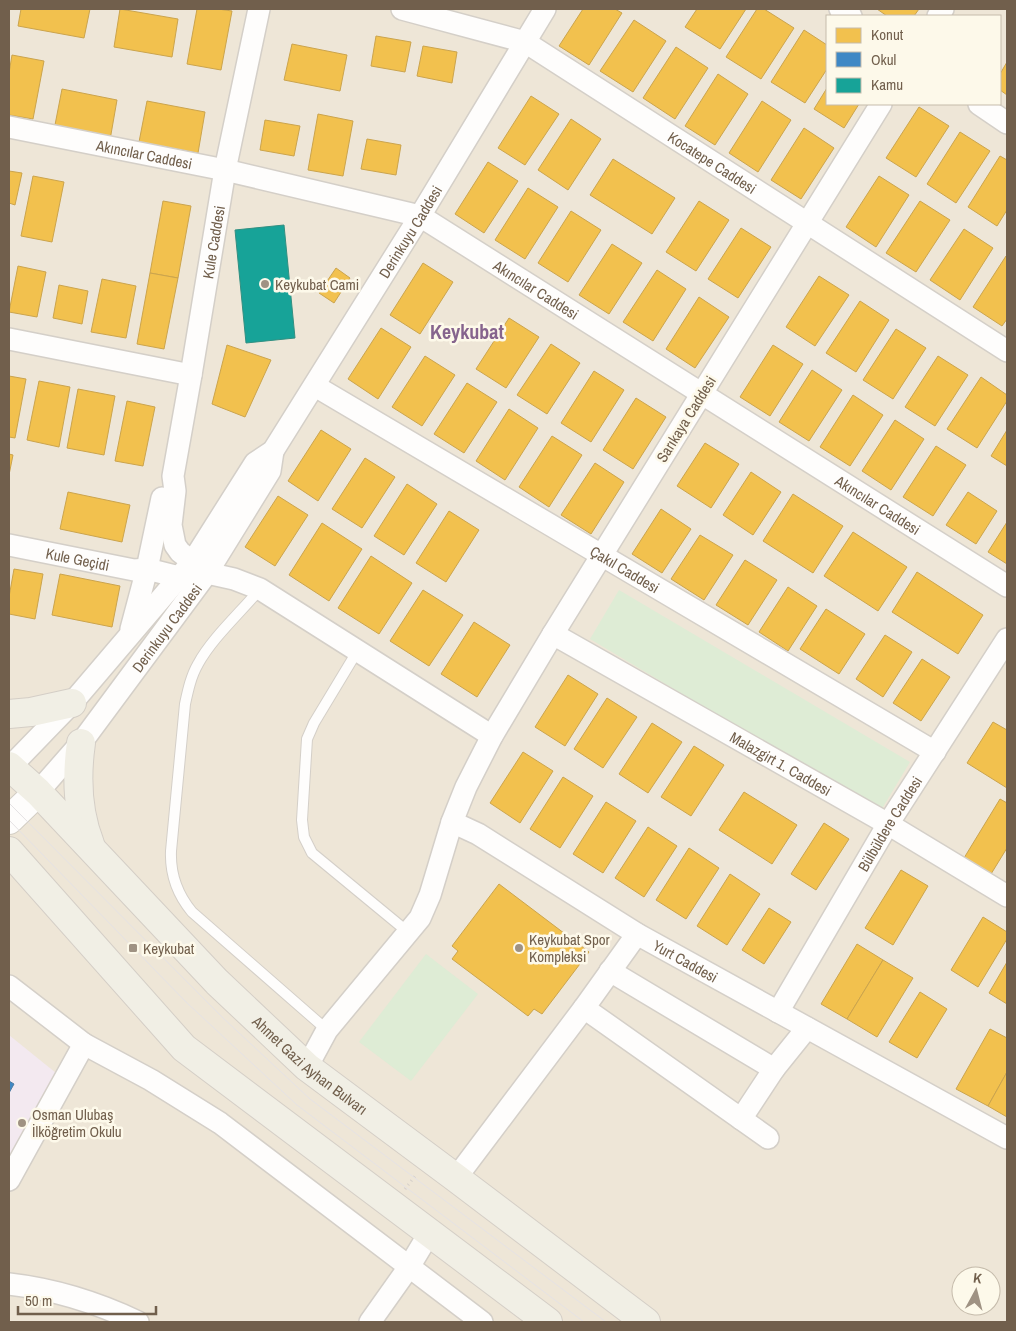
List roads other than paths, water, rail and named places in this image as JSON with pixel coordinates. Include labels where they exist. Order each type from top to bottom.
[{"type":"main road","points":[[9,714],[45,710],[72,703]]},
{"type":"main road","points":[[81,744],[78,783],[79,803],[92,850]]},
{"type":"main road","name":"Ahmet Gazi Ayhan Bulvarı","points":[[9,767],[38,792],[217,982],[307,1067],[646,1322]]},
{"type":"main road","points":[[9,851],[184,1048],[548,1322]]},
{"type":"street","name":"Kule Caddesi","points":[[193,570],[175,545],[172,536],[171,525],[175,492],[173,476],[192,375],[225,170],[259,9]]},
{"type":"street","name":"Kocatepe Caddesi","points":[[402,9],[525,42],[1007,351]]},
{"type":"street","name":"Derinkuyu Caddesi","points":[[38,792],[81,744],[193,570],[270,471],[273,451],[420,216],[545,9]]},
{"type":"street","name":"Sarıkaya Caddesi","points":[[492,736],[553,634],[880,105]]},
{"type":"street","points":[[980,105],[1007,124]]},
{"type":"street","name":"Akıncılar Caddesi","points":[[9,127],[225,170],[420,216],[1007,586]]},
{"type":"street","points":[[9,340],[192,375]]},
{"type":"street","name":"Çakıl Caddesi","points":[[315,386],[934,752]]},
{"type":"street","name":"Kule Caddesi","points":[[130,635],[147,569],[164,489],[173,476]]},
{"type":"street","name":"Kule Geçidi","points":[[9,545],[134,570],[193,570],[234,579],[260,590],[492,736]]},
{"type":"street","name":"Derinkuyu Caddesi","points":[[9,767],[72,703],[130,635],[193,570]]},
{"type":"street","name":"Malazgirt 1. Caddesi","points":[[553,634],[888,824],[1007,896]]},
{"type":"street","name":"Bülbüldere Caddesi","points":[[778,1012],[888,824],[934,752],[1001,663],[1007,639]]},
{"type":"street","points":[[307,1067],[327,1030],[409,933],[426,907],[452,822],[466,787],[492,736]]},
{"type":"street","points":[[9,820],[38,792]]},
{"type":"street","name":"Yurt Caddesi","points":[[452,822],[478,834],[637,934],[1007,1138]]},
{"type":"street","points":[[456,1178],[584,1008],[637,934]]},
{"type":"street","points":[[610,972],[774,1069]]},
{"type":"street","points":[[9,986],[84,1044],[159,1084],[220,1123],[482,1322]]},
{"type":"street","points":[[584,1008],[768,1138]]},
{"type":"street","points":[[741,1119],[774,1069],[807,1028]]},
{"type":"street","points":[[9,1180],[84,1044]]},
{"type":"street","points":[[370,1322],[409,1267],[430,1232]]},
{"type":"street","points":[[9,1284],[80,1300],[138,1322]]},
{"type":"lane","points":[[260,590],[206,652],[192,677],[185,704],[172,841],[172,870],[178,891],[192,912],[327,1030]]},
{"type":"lane","points":[[358,650],[314,723],[307,739],[302,828],[307,846],[312,853],[409,933]]},
{"type":"tram line","points":[[9,803],[222,1017],[310,1099],[606,1322]]},
{"type":"tram line","points":[[9,820],[186,1002],[297,1105],[584,1322]]},
{"type":"place","name":"Keykubat Cami","points":[[265,284]]},
{"type":"place","name":"Keykubat","points":[[133,948]]},
{"type":"place","name":"Keykubat Spor Kompleksi","points":[[519,948]]},
{"type":"place","name":"Osman Ulubaş İlköğretim Okulu","points":[[22,1123]]},
{"type":"district","name":"Keykubat","points":[[467,331]]}]
